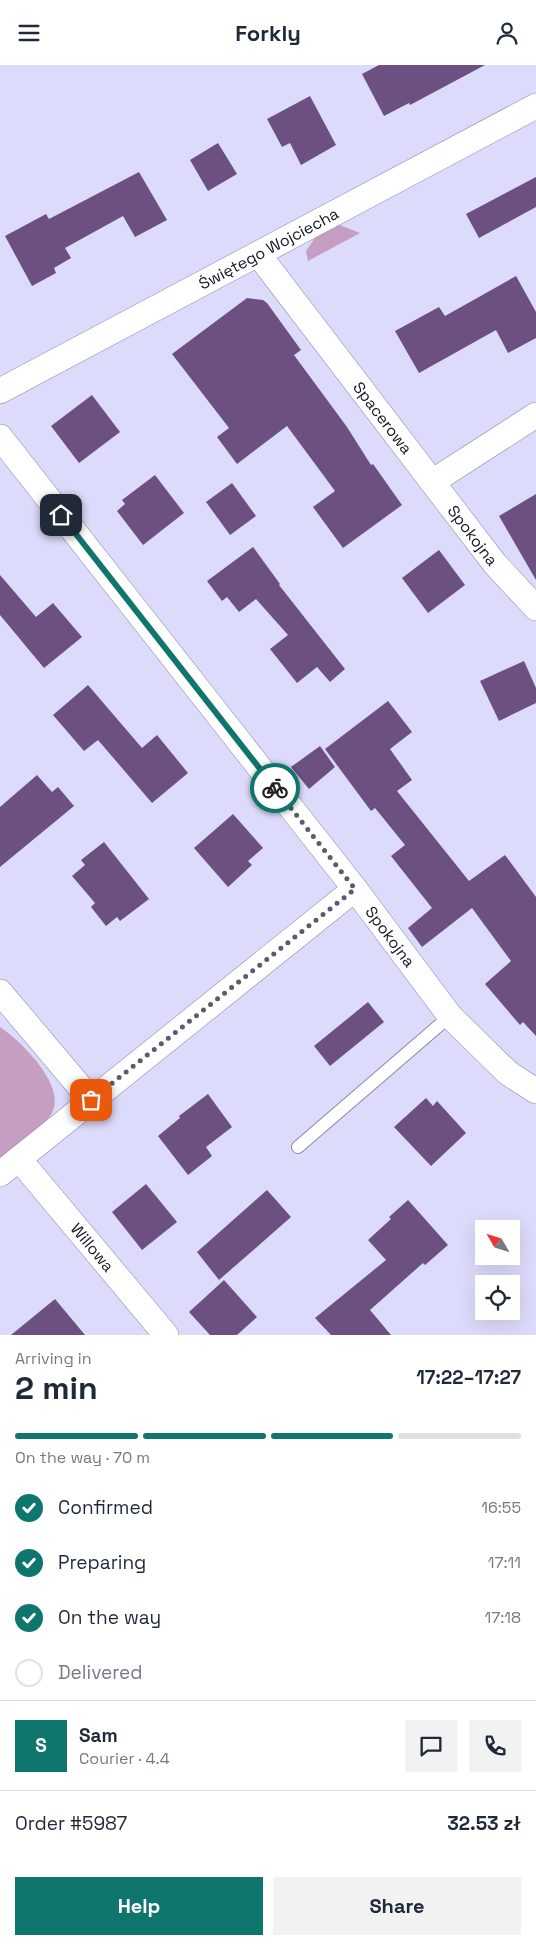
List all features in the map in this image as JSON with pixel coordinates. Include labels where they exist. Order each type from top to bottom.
[{"type":"street","name":"Świętego Wojciecha","points":[[0,391],[536,106]]},
{"type":"street","name":"Spacerowa","points":[[258,254],[432,482]]},
{"type":"street","points":[[432,482],[536,415]]},
{"type":"street","name":"Spokojna","points":[[0,437],[355,889],[450,1017],[508,1073],[536,1091]]},
{"type":"street","name":"Spokojna","points":[[432,482],[495,564],[536,608]]},
{"type":"street","points":[[0,1174],[355,889]]},
{"type":"street","points":[[0,992],[91,1100]]},
{"type":"street","name":"Willowa","points":[[19,1159],[166,1335]]},
{"type":"lane","points":[[298,1147],[450,1017]]},
{"type":"shaded area","points":[[337,224],[360,233],[308,261],[306,251],[322,227]]},
{"type":"shaded area","points":[[0,1027],[30,1053],[40,1065],[53,1090],[55,1102],[52,1113],[42,1126],[0,1158]]},
{"type":"building","points":[[379,65],[485,65],[410,105],[409,103],[384,116],[362,74]]},
{"type":"building","points":[[310,96],[336,145],[301,165],[290,143],[282,147],[267,119]]},
{"type":"building","points":[[218,143],[237,174],[208,191],[190,160]]},
{"type":"building","points":[[139,172],[167,220],[135,237],[123,216],[65,248],[71,258],[54,268],[56,273],[32,286],[5,236],[46,214],[49,219]]},
{"type":"building","points":[[536,177],[536,207],[479,238],[466,214]]},
{"type":"building","points":[[516,276],[536,312],[536,338],[508,353],[496,330],[419,373],[395,331],[439,307],[445,316]]},
{"type":"building","points":[[247,298],[263,300],[267,303],[301,350],[294,355],[347,427],[371,465],[373,464],[402,505],[343,548],[313,507],[335,491],[287,426],[237,464],[217,437],[229,428],[172,354]]},
{"type":"building","points":[[92,395],[120,432],[79,463],[51,426]]},
{"type":"building","points":[[155,475],[184,513],[143,545],[117,511],[125,504],[122,500]]},
{"type":"building","points":[[232,483],[256,516],[230,535],[206,502]]},
{"type":"building","points":[[536,494],[536,580],[499,516]]},
{"type":"building","points":[[253,547],[279,585],[345,669],[330,682],[317,667],[297,683],[270,649],[288,635],[256,599],[239,612],[227,597],[222,601],[207,581]]},
{"type":"building","points":[[439,550],[465,585],[428,613],[402,578]]},
{"type":"building","points":[[0,575],[36,617],[53,603],[82,637],[44,668],[0,615]]},
{"type":"building","points":[[524,661],[536,688],[536,703],[499,721],[480,681]]},
{"type":"building","points":[[88,685],[142,748],[157,735],[188,773],[152,803],[98,740],[84,751],[53,715]]},
{"type":"building","points":[[388,701],[412,732],[390,749],[412,780],[397,791],[469,881],[505,855],[536,897],[536,1036],[523,1022],[520,1025],[485,984],[511,961],[472,908],[422,947],[408,928],[432,908],[391,856],[405,845],[375,808],[371,811],[325,749]]},
{"type":"building","points":[[320,746],[335,767],[309,789],[291,767]]},
{"type":"building","points":[[37,775],[52,792],[58,787],[74,806],[0,867],[0,807]]},
{"type":"building","points":[[233,814],[263,848],[248,861],[252,865],[228,887],[194,848]]},
{"type":"building","points":[[104,842],[149,899],[120,921],[117,917],[106,926],[91,907],[95,903],[72,876],[85,865],[81,860]]},
{"type":"building","points":[[368,1002],[384,1022],[330,1066],[314,1046]]},
{"type":"building","points":[[208,1094],[232,1127],[206,1147],[212,1156],[188,1175],[158,1136],[180,1118],[179,1116]]},
{"type":"building","points":[[426,1098],[433,1106],[437,1101],[466,1133],[431,1166],[394,1127]]},
{"type":"building","points":[[146,1184],[177,1222],[142,1250],[112,1212]]},
{"type":"building","points":[[267,1190],[291,1217],[219,1280],[197,1252]]},
{"type":"building","points":[[408,1200],[448,1245],[425,1265],[423,1263],[370,1310],[391,1335],[331,1335],[315,1318],[386,1260],[368,1240]]},
{"type":"building","points":[[224,1280],[257,1317],[237,1335],[210,1335],[189,1312]]},
{"type":"building","points":[[55,1299],[85,1335],[11,1335]]},
{"type":"way so far","points":[[91,1100],[355,889],[275,788]]},
{"type":"route","points":[[61,515],[275,788]]}]
